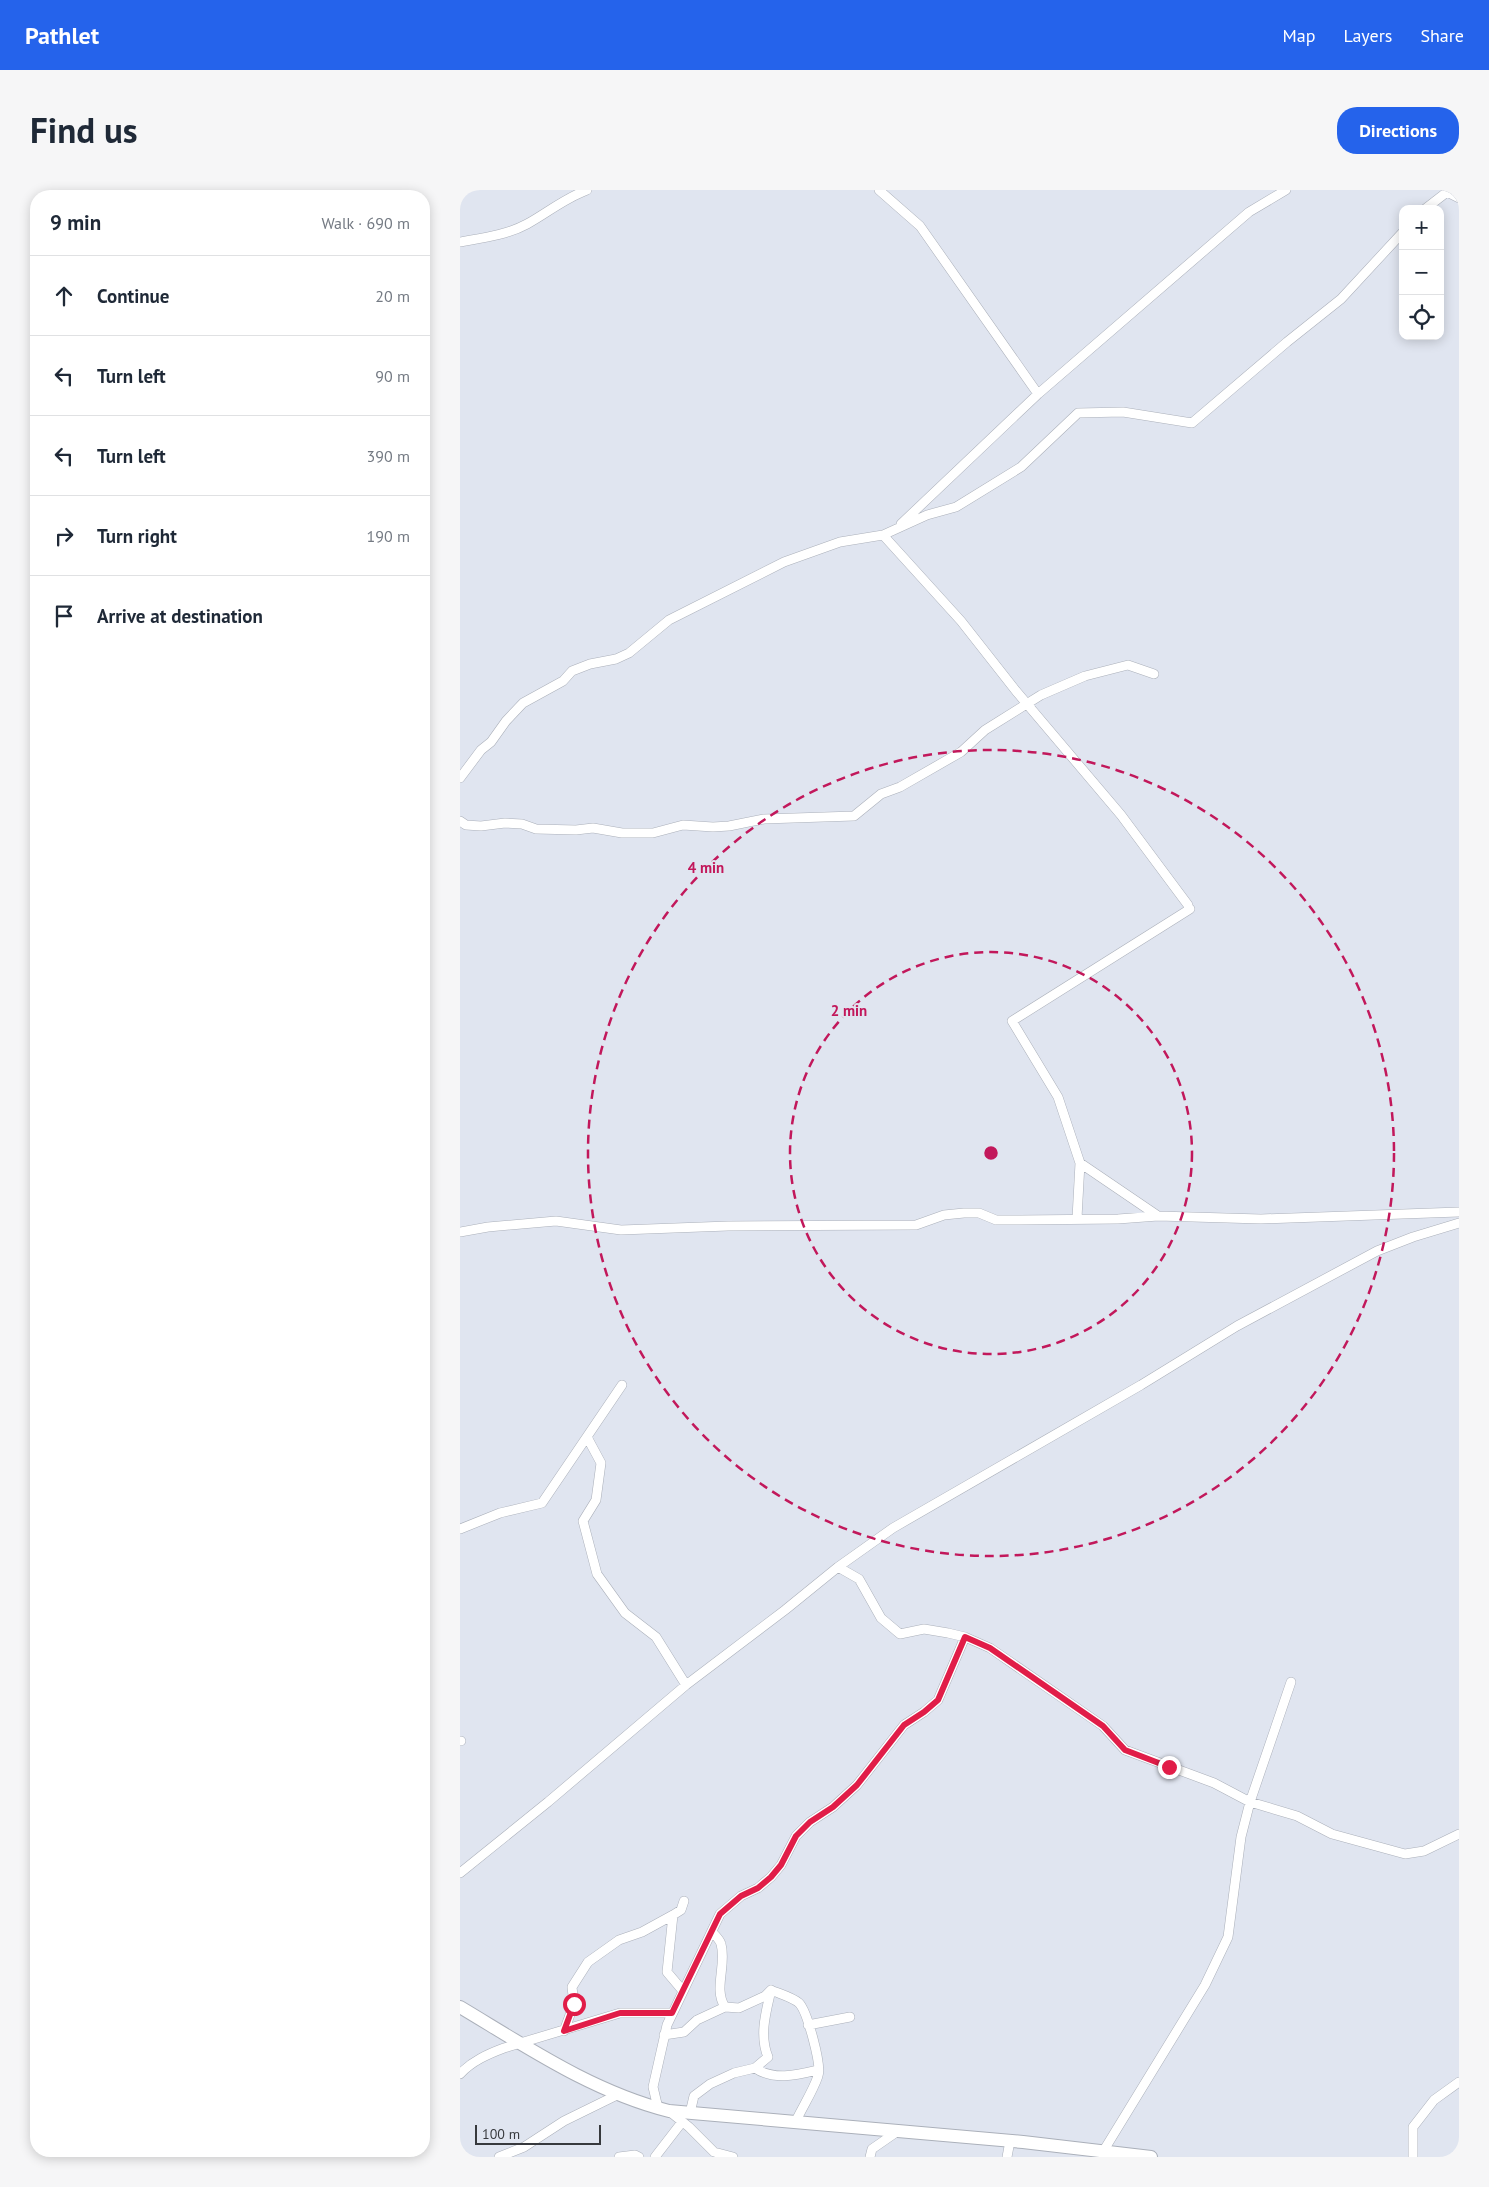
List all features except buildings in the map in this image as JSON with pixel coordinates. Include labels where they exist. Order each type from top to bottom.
[{"type":"street","points":[[460,242],[493,236],[525,225],[572,196],[587,190]]},
{"type":"street","points":[[879,190],[920,226],[1038,394]]},
{"type":"street","points":[[897,527],[1038,394],[1249,212],[1286,190]]},
{"type":"street","points":[[1429,205],[1447,192],[1459,198]]},
{"type":"street","points":[[460,778],[481,750],[491,742],[506,721],[524,703],[564,681],[572,671],[590,664],[616,659],[629,653],[669,620],[784,562],[840,542],[883,534],[897,527],[956,507],[1021,467],[1078,413],[1124,412],[1192,423],[1341,299],[1399,236]]},
{"type":"street","points":[[883,534],[961,621],[1121,815],[1189,907],[1012,1021],[1058,1097],[1080,1163],[1077,1218]]},
{"type":"street","points":[[460,821],[466,825],[481,826],[513,824],[536,828],[576,830],[593,828],[622,833],[653,833],[683,825],[713,827],[764,819],[854,816],[881,794],[900,786],[962,752],[985,730],[1042,695],[1086,676],[1128,665],[1154,674]]},
{"type":"street","points":[[1080,1163],[1158,1216]]},
{"type":"street","points":[[460,1232],[488,1226],[556,1221],[620,1230],[728,1226],[916,1225],[944,1215],[964,1213],[979,1213],[996,1220],[1118,1219],[1158,1216],[1261,1219],[1459,1212]]},
{"type":"street","points":[[460,1873],[548,1802],[686,1685],[838,1567],[893,1528],[928,1506],[1140,1386],[1237,1326],[1377,1251],[1459,1223]]},
{"type":"street","points":[[460,1529],[500,1513],[542,1503],[622,1385]]},
{"type":"street","points":[[587,1437],[600,1463],[596,1500],[583,1521],[597,1574],[625,1614],[656,1637],[686,1685]]},
{"type":"street","points":[[838,1567],[859,1579],[881,1618],[900,1634],[924,1629],[965,1637],[996,1652],[1103,1726],[1125,1750],[1214,1783],[1250,1802],[1297,1816],[1332,1834],[1405,1854],[1424,1851],[1459,1834]]},
{"type":"street","points":[[663,2110],[653,2087],[664,2035],[672,2013],[720,1914],[741,1896],[758,1888],[771,1877],[781,1865],[796,1836],[810,1822],[833,1807],[857,1785],[904,1725],[938,1700],[965,1637]]},
{"type":"street","points":[[1104,2150],[1205,1985],[1228,1937],[1241,1837],[1250,1802],[1291,1682]]},
{"type":"street","points":[[564,2031],[574,2004],[572,1988],[588,1962],[619,1940],[642,1932],[681,1910],[684,1901]]},
{"type":"street","points":[[673,1915],[667,1972],[683,1991]]},
{"type":"street","points":[[712,1932],[721,1943],[722,1971],[720,1998],[725,2007]]},
{"type":"street","points":[[664,2035],[670,2036],[684,2032],[697,2020],[725,2007],[739,2008],[765,1996],[772,1990]]},
{"type":"street","points":[[772,1990],[798,2002],[805,2011],[808,2026],[815,2041],[819,2075],[796,2121]]},
{"type":"street","points":[[655,2157],[686,2117],[694,2096],[710,2084],[734,2073],[755,2068],[768,2057],[764,2046],[764,2023],[772,1990]]},
{"type":"street","points":[[460,2007],[519,2042],[617,2095],[686,2117],[796,2121],[1104,2150],[1151,2157]]},
{"type":"street","points":[[460,2074],[466,2067],[486,2054],[514,2046],[519,2042],[564,2031],[620,2013],[672,2013]]},
{"type":"street","points":[[808,2026],[850,2017]]},
{"type":"street","points":[[755,2068],[762,2073],[791,2076],[818,2070]]},
{"type":"street","points":[[1413,2157],[1413,2127],[1434,2100],[1459,2082]]},
{"type":"street","points":[[499,2157],[524,2147],[564,2121],[617,2095]]},
{"type":"street","points":[[686,2117],[715,2155],[734,2157]]},
{"type":"street","points":[[870,2157],[872,2149],[898,2130]]},
{"type":"street","points":[[1007,2157],[1010,2141]]},
{"type":"street","points":[[619,2157],[635,2155],[639,2157]]},
{"type":"route","points":[[574,2004],[564,2031],[620,2013],[672,2013],[720,1914],[741,1896],[758,1888],[771,1877],[781,1865],[796,1836],[810,1822],[833,1807],[857,1785],[904,1725],[938,1700],[965,1637],[990,1648],[1015,1664],[1103,1726],[1125,1750],[1169,1767]]}]
